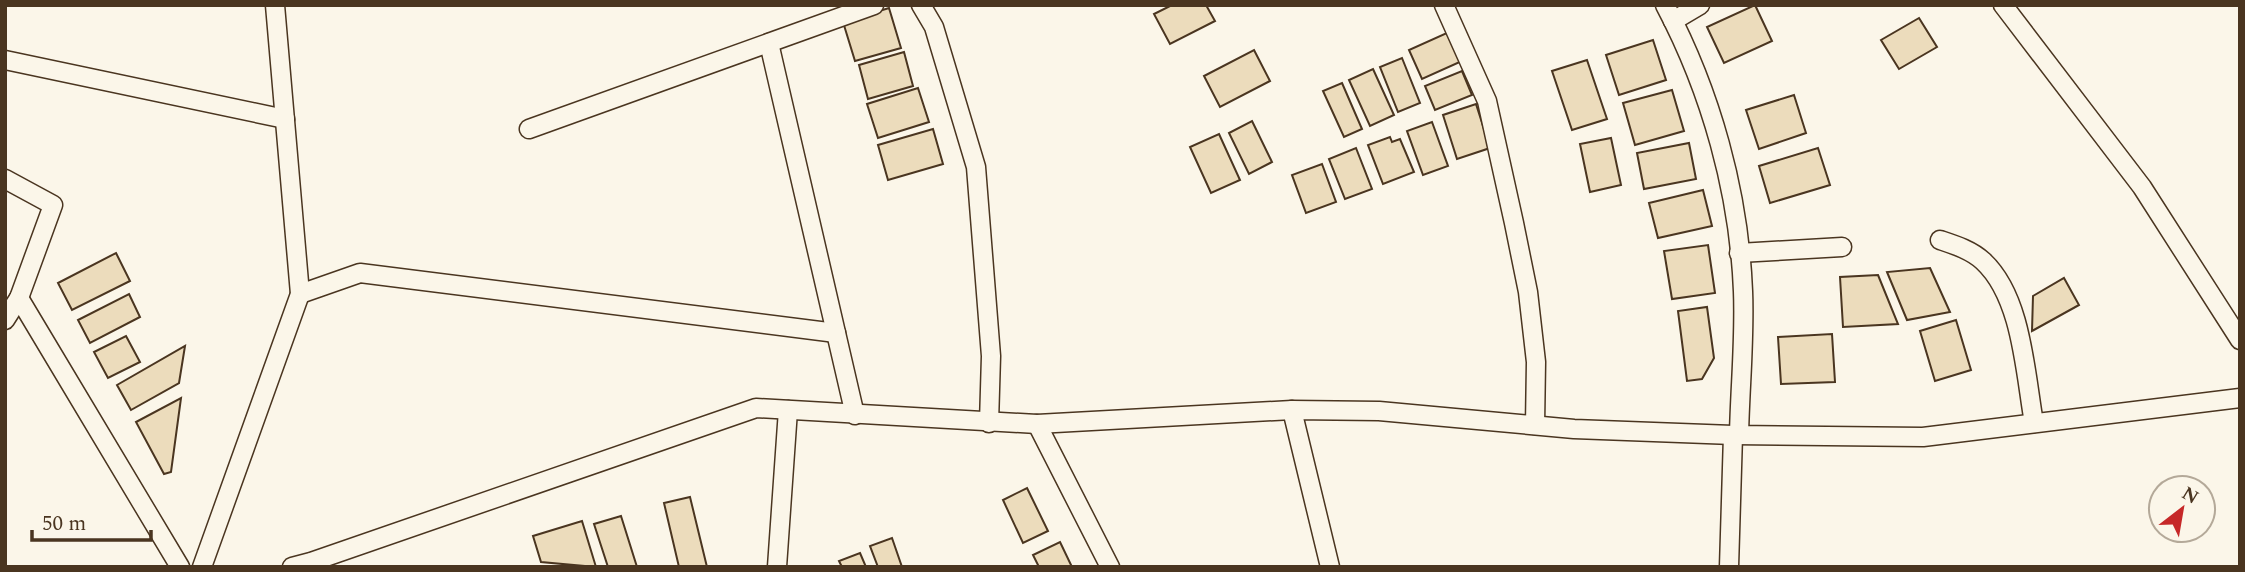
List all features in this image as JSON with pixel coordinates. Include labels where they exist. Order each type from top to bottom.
[{"type":"street","points":[[202,567],[300,294],[275,5]]},
{"type":"street","points":[[529,130],[874,5]]},
{"type":"street","points":[[921,5],[934,27],[976,167],[991,356],[989,423]]},
{"type":"street","points":[[1444,5],[1487,101],[1514,223],[1528,292],[1536,362],[1535,425]]},
{"type":"street","points":[[1700,5],[1669,13],[1702,88],[1721,146],[1734,210],[1739,253],[1743,291],[1729,567]]},
{"type":"street","points":[[2003,5],[2142,187],[2240,340]]},
{"type":"street","points":[[769,43],[855,415]]},
{"type":"street","points":[[5,60],[285,119]]},
{"type":"street","points":[[5,179],[53,205],[19,298],[5,320]]},
{"type":"street","points":[[1940,240],[1962,247],[1982,261],[2000,282],[2012,308],[2034,422]]},
{"type":"street","points":[[1739,253],[1842,247]]},
{"type":"street","points":[[300,294],[359,273],[836,333]]},
{"type":"street","points":[[19,298],[180,567]]},
{"type":"street","points":[[292,567],[756,408],[1037,424],[1292,410],[1379,411],[1535,425],[1736,435],[1923,436],[2240,398]]},
{"type":"street","points":[[777,567],[788,410]]},
{"type":"street","points":[[1292,410],[1330,567]]},
{"type":"street","points":[[1037,424],[1110,567]]},
{"type":"building","points":[[1172,5],[1206,5],[1215,21],[1170,44],[1154,14]]},
{"type":"building","points":[[1755,5],[1772,41],[1724,63],[1707,27]]},
{"type":"building","points":[[889,8],[901,48],[855,61],[843,22]]},
{"type":"building","points":[[1919,18],[1937,47],[1899,69],[1881,40]]},
{"type":"building","points":[[1449,32],[1462,61],[1422,79],[1409,50]]},
{"type":"building","points":[[1653,40],[1666,80],[1619,95],[1606,55]]},
{"type":"building","points":[[1254,50],[1270,81],[1220,107],[1204,76]]},
{"type":"building","points":[[904,52],[913,86],[868,99],[859,65]]},
{"type":"building","points":[[1402,58],[1420,103],[1398,112],[1380,67]]},
{"type":"building","points":[[1587,60],[1607,119],[1572,130],[1552,71]]},
{"type":"building","points":[[1373,69],[1394,115],[1370,126],[1349,80]]},
{"type":"building","points":[[1462,71],[1472,95],[1435,110],[1425,86]]},
{"type":"building","points":[[1342,83],[1362,129],[1344,137],[1323,91]]},
{"type":"building","points":[[918,88],[929,122],[878,138],[867,104]]},
{"type":"building","points":[[1672,90],[1684,131],[1635,145],[1623,103]]},
{"type":"building","points":[[1794,95],[1806,133],[1759,149],[1746,110]]},
{"type":"building","points":[[1476,104],[1490,148],[1457,159],[1443,115]]},
{"type":"building","points":[[1252,121],[1272,162],[1249,174],[1229,133]]},
{"type":"building","points":[[1432,122],[1448,166],[1423,175],[1407,131]]},
{"type":"building","points":[[933,129],[943,164],[888,180],[878,145]]},
{"type":"building","points":[[1219,134],[1240,180],[1211,193],[1190,147]]},
{"type":"building","points":[[1390,137],[1392,142],[1400,139],[1414,172],[1383,184],[1368,145]]},
{"type":"building","points":[[1611,138],[1621,185],[1590,192],[1580,144]]},
{"type":"building","points":[[1689,143],[1696,179],[1644,189],[1637,153]]},
{"type":"building","points":[[1356,148],[1372,189],[1345,199],[1329,159]]},
{"type":"building","points":[[1818,148],[1830,185],[1770,203],[1759,166]]},
{"type":"building","points":[[1322,164],[1336,202],[1306,213],[1292,175]]},
{"type":"building","points":[[1703,190],[1712,226],[1658,238],[1649,203]]},
{"type":"building","points":[[1708,245],[1715,293],[1672,299],[1664,251]]},
{"type":"building","points":[[116,253],[130,281],[72,310],[58,283]]},
{"type":"building","points":[[1930,268],[1950,312],[1907,320],[1887,272]]},
{"type":"building","points":[[1878,275],[1898,324],[1843,327],[1840,277]]},
{"type":"building","points":[[2064,278],[2079,305],[2032,331],[2033,296]]},
{"type":"building","points":[[129,294],[140,317],[90,343],[78,320]]},
{"type":"building","points":[[1707,307],[1714,358],[1702,379],[1687,381],[1678,311]]},
{"type":"building","points":[[1956,320],[1971,370],[1935,381],[1920,331]]},
{"type":"building","points":[[1832,334],[1835,382],[1781,384],[1778,337]]},
{"type":"building","points":[[126,336],[140,362],[108,378],[94,352]]},
{"type":"building","points":[[185,346],[179,383],[131,410],[117,385]]},
{"type":"building","points":[[181,398],[171,472],[164,474],[136,422]]},
{"type":"building","points":[[1027,488],[1048,531],[1023,543],[1003,500]]},
{"type":"building","points":[[690,497],[707,567],[679,567],[664,503]]},
{"type":"building","points":[[621,516],[637,567],[608,567],[594,524]]},
{"type":"building","points":[[582,521],[596,567],[541,562],[533,536]]},
{"type":"building","points":[[892,538],[902,567],[878,567],[870,546]]},
{"type":"building","points":[[1060,542],[1072,567],[1039,567],[1033,555]]},
{"type":"building","points":[[860,553],[866,567],[842,567],[839,561]]}]
